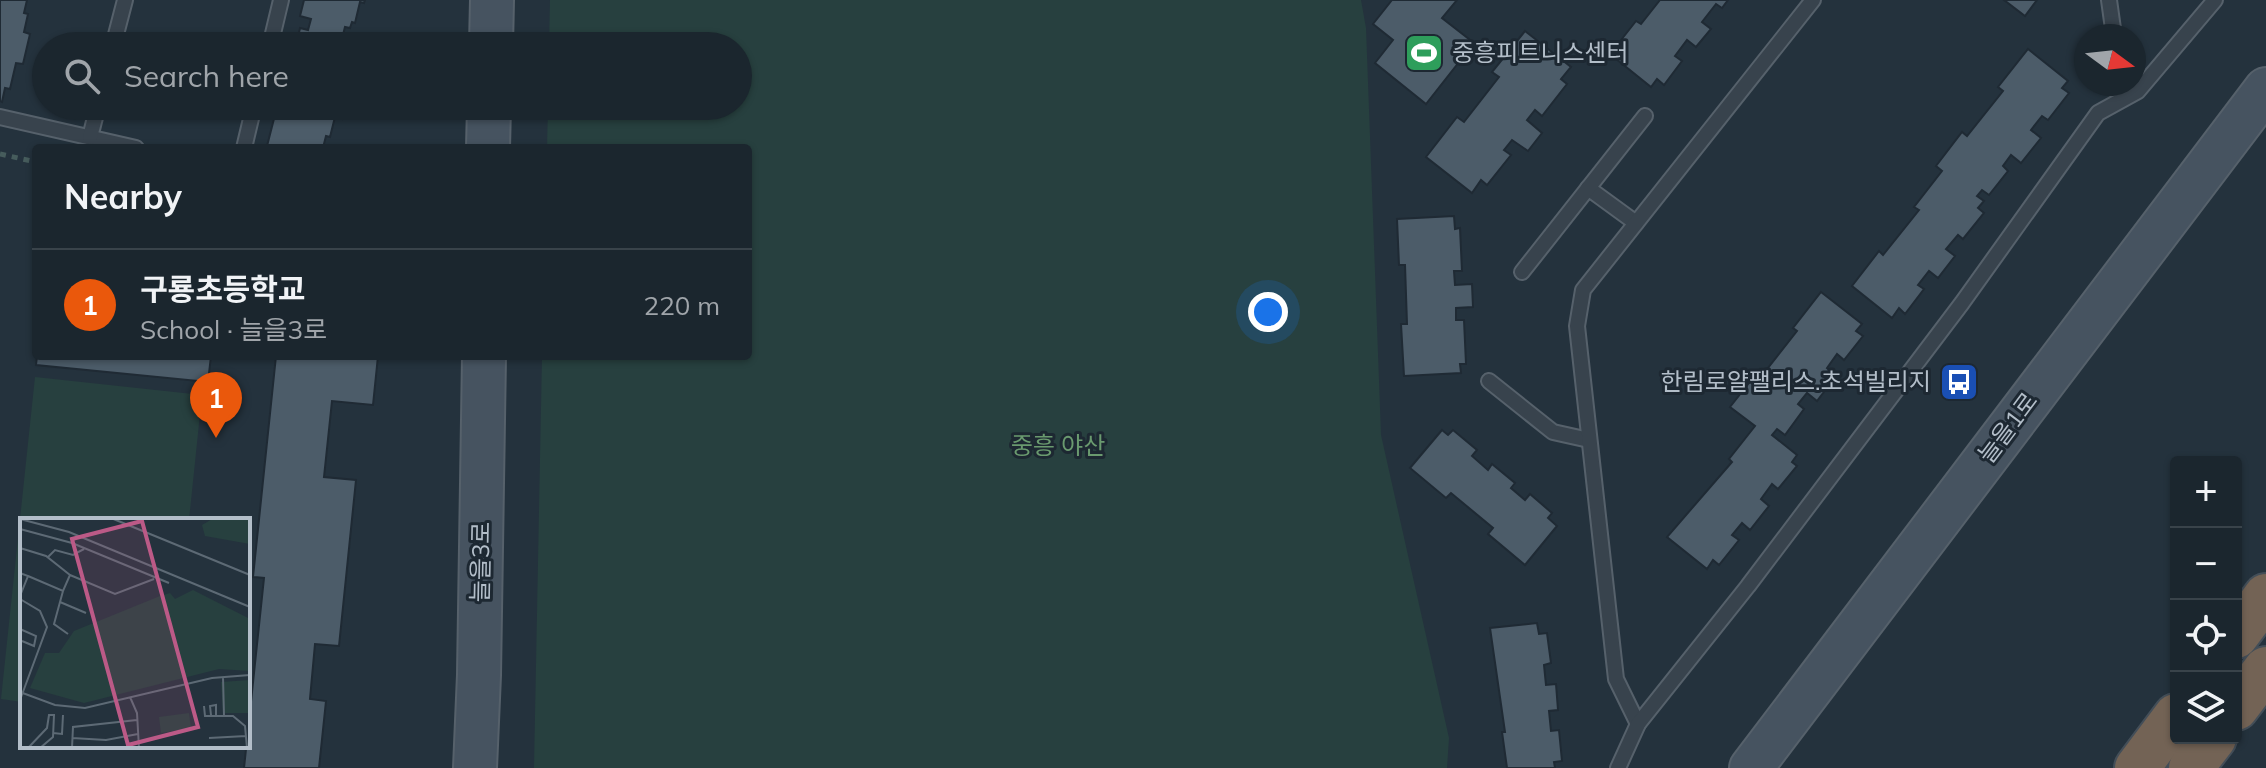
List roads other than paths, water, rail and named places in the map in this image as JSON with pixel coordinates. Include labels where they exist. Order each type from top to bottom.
[{"type":"highway","points":[[2242,628],[2266,596]]},
{"type":"highway","points":[[2242,700],[2266,669]]},
{"type":"highway","points":[[2137,768],[2170,724]]},
{"type":"highway","points":[[2191,768],[2209,744]]},
{"type":"street","points":[[491,32],[492,0]]},
{"type":"street","name":"늘을1로","points":[[1751,768],[2266,89]]},
{"type":"street","points":[[488,144],[489,120]]},
{"type":"street","name":"늘을3로","points":[[475,768],[484,360]]},
{"type":"lane","points":[[117,32],[125,0]]},
{"type":"lane","points":[[273,32],[281,0]]},
{"type":"lane","points":[[1638,724],[1616,679],[1577,326],[1583,290],[1813,0]]},
{"type":"lane","points":[[2109,0],[2112,24]]},
{"type":"lane","points":[[2146,77],[2215,0]]},
{"type":"lane","points":[[1618,768],[1638,724],[1748,586],[1962,303],[2098,113],[2124,96]]},
{"type":"lane","points":[[1522,272],[1645,116]]},
{"type":"lane","points":[[0,117],[119,144]]},
{"type":"lane","points":[[90,137],[94,120]]},
{"type":"lane","points":[[245,144],[251,120]]},
{"type":"lane","points":[[1588,188],[1636,223]]},
{"type":"lane","points":[[1489,381],[1553,432],[1589,440]]},
{"type":"place","name":"중흥피트니스센터","points":[[1424,53]]},
{"type":"place","name":"한림로얄팰리스.초석빌리지","points":[[1959,382]]},
{"type":"place","name":"구룡초등학교","points":[[216,438]]},
{"type":"park label","name":"중흥 야산","points":[[1058,446]]}]
